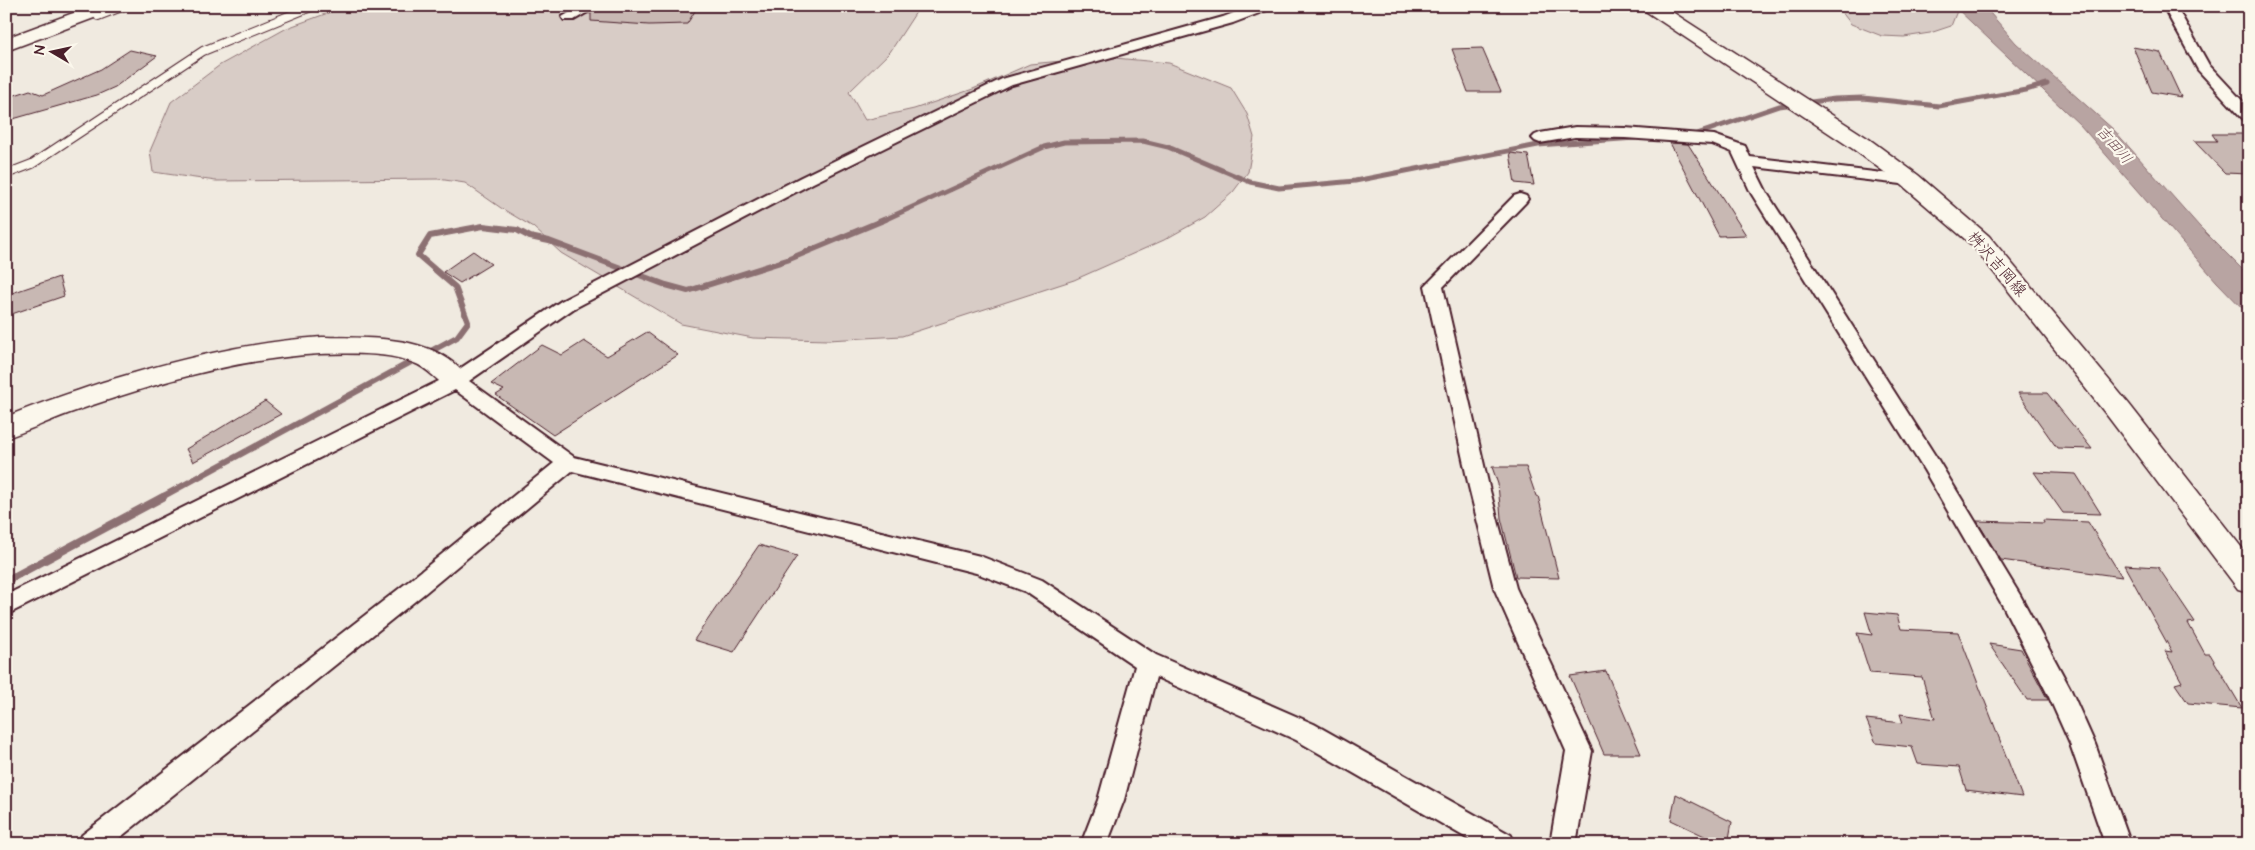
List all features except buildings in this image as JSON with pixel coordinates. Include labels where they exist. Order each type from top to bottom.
[{"type":"main road","name":"桝沢吉岡線","points":[[1650,6],[1861,144],[1910,180],[1981,241],[2118,410],[2249,580]]},
{"type":"main road","points":[[6,45],[107,7]]},
{"type":"main road","points":[[6,428],[145,378],[193,364],[278,348],[332,345],[380,347],[426,359],[456,380]]},
{"type":"street","points":[[569,17],[592,6]]},
{"type":"street","points":[[6,606],[456,380],[567,305],[816,176],[1007,82],[1228,20],[1265,6]]},
{"type":"street","points":[[2169,6],[2203,68],[2249,117]]},
{"type":"street","points":[[1540,138],[1575,132],[1625,133],[1714,140],[1739,149],[1742,161],[1759,193],[1984,550],[2046,662],[2104,796],[2118,844]]},
{"type":"street","points":[[1742,161],[1910,180]]},
{"type":"street","points":[[1520,199],[1434,286],[1479,487],[1505,588],[1579,751],[1563,844]]},
{"type":"street","points":[[456,380],[568,463],[980,564],[1034,586],[1148,662],[1305,732],[1502,844]]},
{"type":"street","points":[[91,844],[418,587],[568,463]]},
{"type":"street","points":[[1094,844],[1111,800],[1148,662]]},
{"type":"lane","points":[[25,38],[69,27],[124,6]]},
{"type":"lane","points":[[6,174],[32,164],[203,51],[313,6]]},
{"type":"shaded area","points":[[347,6],[567,6],[576,13],[621,16],[692,6],[920,6],[890,52],[849,92],[865,120],[914,109],[973,89],[1030,64],[1104,57],[1169,63],[1231,88],[1247,114],[1254,137],[1248,172],[1233,192],[1205,217],[1164,240],[1074,280],[902,336],[828,340],[753,338],[681,324],[561,253],[533,227],[465,183],[438,179],[216,181],[153,172],[150,151],[171,102],[220,65],[287,28]]},
{"type":"shaded area","points":[[1837,6],[1959,6],[1951,26],[1930,33],[1904,37],[1882,36],[1851,24]]},
{"type":"water","name":"吉田川","points":[[1954,6],[1984,6],[2016,43],[2114,130],[2199,226],[2249,276],[2249,315],[2217,282],[2080,125]]},
{"type":"waterway","points":[[1694,135],[1779,106],[1835,99],[1863,98],[1939,106],[2026,90],[2047,84]]},
{"type":"waterway","points":[[884,220],[1044,147],[1064,142],[1143,141],[1168,147],[1250,182],[1279,188],[1355,181],[1538,145],[1635,138]]},
{"type":"waterway","points":[[160,498],[457,337],[468,322],[455,287],[418,255],[430,236],[483,226],[517,230],[530,237],[549,241],[666,285],[688,291],[787,260],[886,219]]},
{"type":"waterway","points":[[6,581],[163,497]]}]
